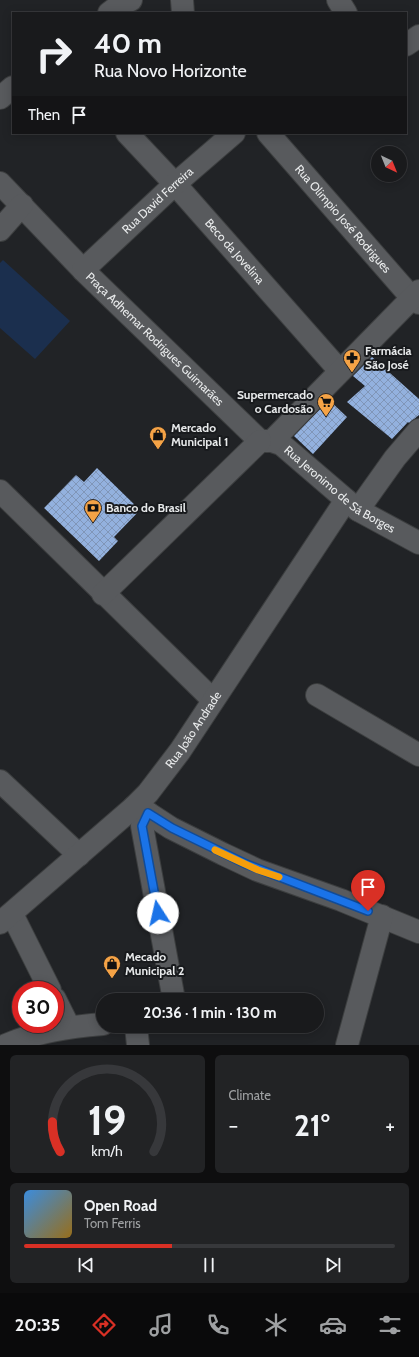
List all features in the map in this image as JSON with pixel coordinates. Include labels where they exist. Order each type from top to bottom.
[{"type":"street","points":[[110,12],[121,4],[131,0]]},
{"type":"street","points":[[182,0],[183,12]]},
{"type":"street","points":[[338,0],[345,12]]},
{"type":"street","points":[[407,44],[419,36]]},
{"type":"street","points":[[0,98],[12,88]]},
{"type":"street","name":"Beco da Jovelina","points":[[128,134],[175,184],[340,371]]},
{"type":"street","name":"Rua David Ferreira","points":[[83,270],[175,184],[233,134]]},
{"type":"street","name":"Rua Olimpio José Rodrigues","points":[[276,136],[417,297]]},
{"type":"street","name":"Praça Adhemar Rodrigues Guimarães","points":[[0,183],[83,270],[266,441]]},
{"type":"street","points":[[0,230],[22,205]]},
{"type":"street","points":[[103,594],[417,297]]},
{"type":"street","name":"Rua João Andrade","points":[[6,919],[79,855],[141,810],[148,793],[164,773],[213,700],[352,505],[419,430]]},
{"type":"street","name":"Rua Jeronimo de Sá Borges","points":[[266,441],[281,444],[352,505],[419,543]]},
{"type":"street","points":[[0,491],[103,594],[213,700]]},
{"type":"street","points":[[317,695],[419,756]]},
{"type":"street","points":[[0,781],[79,855]]},
{"type":"street","points":[[141,810],[172,828],[258,870],[382,916],[419,932]]},
{"type":"street","points":[[141,810],[142,826],[173,993]]},
{"type":"street","points":[[346,1045],[382,916]]},
{"type":"street","points":[[6,919],[44,981]]},
{"type":"street","points":[[64,1017],[69,1027]]},
{"type":"street","points":[[6,1045],[44,1032],[69,1027],[96,1025]]},
{"type":"street","points":[[137,1033],[138,1045]]},
{"type":"shaded area","points":[[3,260],[70,321],[35,359],[0,328],[0,263]]},
{"type":"building","points":[[372,357],[419,399],[419,415],[409,423],[408,422],[392,439],[347,402],[365,386],[353,376]]},
{"type":"building","points":[[329,400],[347,417],[313,454],[294,436]]},
{"type":"building","name":"Banco do Brasil","points":[[97,468],[140,510],[114,537],[118,541],[99,561],[44,508],[76,475],[84,482]]},
{"type":"slow traffic","points":[[215,850],[258,870],[279,877]]},
{"type":"place","name":"Farmácia São José","points":[[352,373]]},
{"type":"place","name":"Supermercado o Cardosão","points":[[326,417]]},
{"type":"place","name":"Mercado Municipal 1","points":[[158,450]]},
{"type":"place","name":"Banco do Brasil","points":[[93,523]]},
{"type":"place","name":"Mecado Municipal 2","points":[[112,979]]},
{"type":"route","points":[[158,913],[142,826],[148,813],[172,828],[258,870],[368,911]]}]
